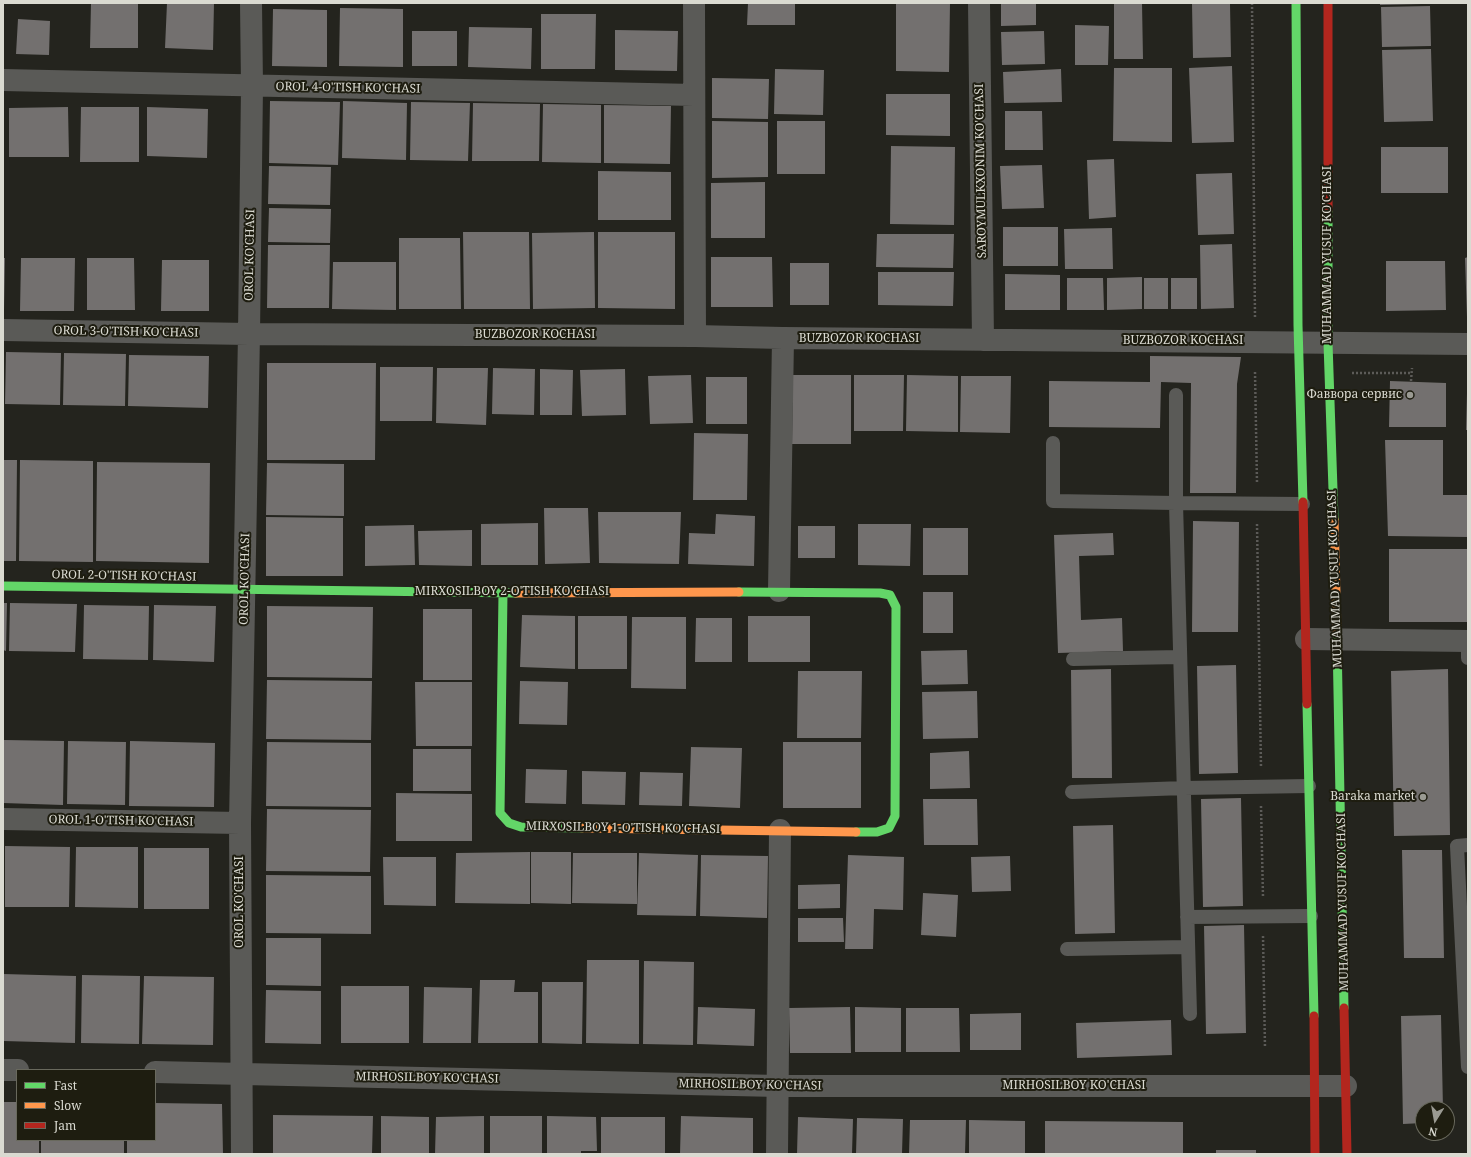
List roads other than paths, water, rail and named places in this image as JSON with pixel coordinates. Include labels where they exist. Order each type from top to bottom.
[{"type":"street","name":"OROL KO'CHASI","points":[[242,1154],[240,823],[249,334],[252,86],[251,3]]},
{"type":"street","points":[[694,3],[695,336]]},
{"type":"street","name":"SAROYMULKXONIM KO'CHASI","points":[[979,3],[983,340]]},
{"type":"street","points":[[1296,3],[1298,343],[1312,916],[1315,1154]]},
{"type":"street","name":"MUHAMMAD YUSUF KO'CHASI","points":[[1328,3],[1328,343],[1337,635],[1347,1154]]},
{"type":"street","name":"OROL 4-O'TISH KO'CHASI","points":[[3,80],[694,95]]},
{"type":"street","name":"OROL 3-O'TISH KO'CHASI","points":[[3,330],[249,334]]},
{"type":"street","name":"BUZBOZOR KOCHASI","points":[[249,334],[695,336],[1468,344]]},
{"type":"street","points":[[779,592],[783,338]]},
{"type":"street","name":"OROL 2-O'TISH KO'CHASI","points":[[3,586],[245,591]]},
{"type":"street","name":"MIRXOSILBOY 2-O'TISH KO'CHASI","points":[[245,591],[503,593],[880,592],[890,595],[896,607]]},
{"type":"street","name":"MIRXOSILBOY 1-O'TISH KO'CHASI","points":[[503,593],[500,813],[509,823],[521,827],[877,832],[889,828],[895,816],[896,607]]},
{"type":"street","points":[[1306,639],[1337,635],[1468,640]]},
{"type":"street","name":"OROL 1-O'TISH KO'CHASI","points":[[3,819],[240,823]]},
{"type":"street","points":[[777,1154],[780,830]]},
{"type":"street","points":[[3,1070],[16,1070]]},
{"type":"street","name":"MIRHOSILBOY KO'CHASI","points":[[156,1072],[778,1086],[1346,1086]]},
{"type":"lane","points":[[1176,395],[1176,503],[1190,1014]]},
{"type":"lane","points":[[1053,443],[1053,502],[1303,504]]},
{"type":"lane","points":[[1468,640],[1468,658]]},
{"type":"lane","points":[[1073,659],[1180,656]]},
{"type":"lane","points":[[1072,792],[1309,786]]},
{"type":"lane","points":[[1468,845],[1457,846],[1468,1068]]},
{"type":"lane","points":[[1187,917],[1312,916]]},
{"type":"lane","points":[[1067,949],[1188,948]]},
{"type":"place","name":"Фаввора сервис","points":[[1410,395]]},
{"type":"place","name":"Baraka market","points":[[1423,797]]}]
